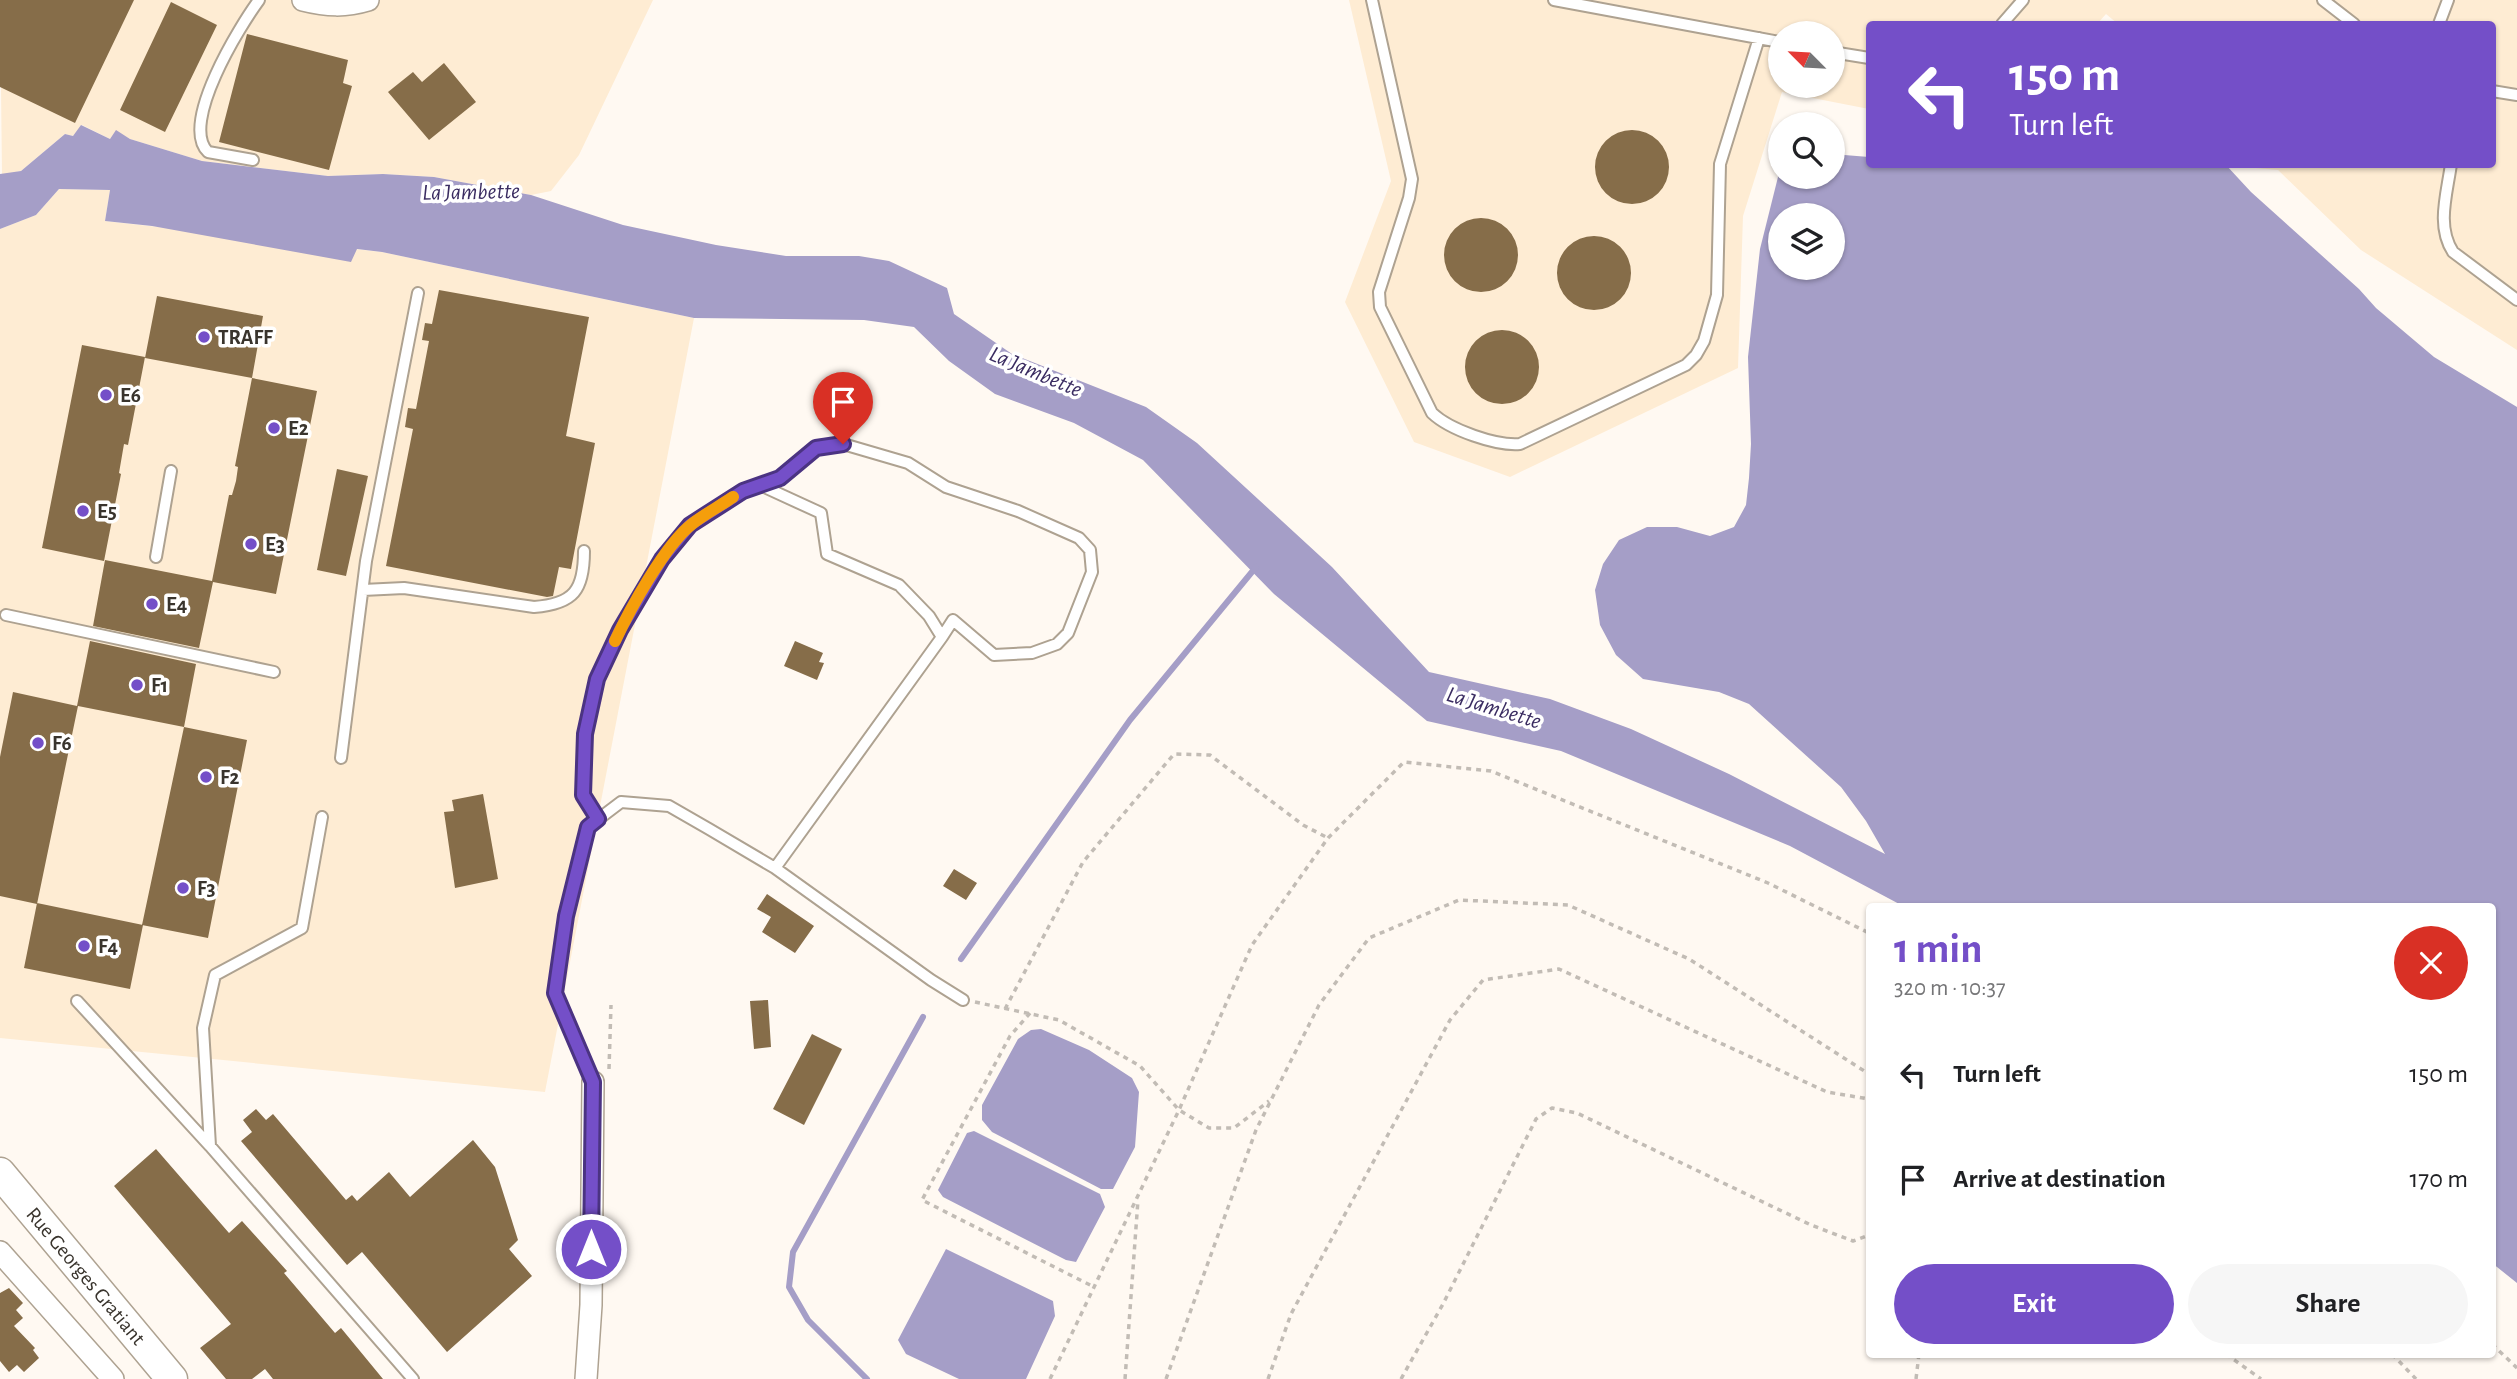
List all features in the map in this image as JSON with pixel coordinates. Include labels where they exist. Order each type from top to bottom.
[{"type":"main road","name":"Rue Georges Gratiant","points":[[0,1173],[172,1379]]},
{"type":"main road","name":"Rue Georges Gratiant","points":[[0,1185],[162,1379]]},
{"type":"street","points":[[303,0],[328,6],[368,0]]},
{"type":"street","points":[[586,1379],[591,1305],[593,1082]]},
{"type":"street","points":[[2,1256],[113,1379]]},
{"type":"lane","points":[[253,160],[208,152],[199,138],[199,128],[212,85],[229,49],[259,0]]},
{"type":"lane","points":[[1372,0],[1412,179],[1409,198],[1379,292],[1380,307],[1432,413],[1441,421],[1506,445],[1520,444],[1686,365],[1696,355],[1704,341],[1717,295],[1720,164],[1759,38]]},
{"type":"lane","points":[[1554,0],[1768,40]]},
{"type":"lane","points":[[2005,21],[2023,0]]},
{"type":"lane","points":[[2323,0],[2350,21]]},
{"type":"lane","points":[[2440,21],[2448,0]]},
{"type":"lane","points":[[1845,53],[1866,57]]},
{"type":"lane","points":[[2496,92],[2517,95]]},
{"type":"lane","points":[[2450,168],[2442,229],[2446,241],[2453,252],[2517,300]]},
{"type":"lane","points":[[341,758],[356,630],[418,293]]},
{"type":"lane","points":[[598,819],[583,795],[585,734],[597,679],[620,630],[662,559],[690,525],[743,491],[780,478],[816,448],[843,444],[908,463],[946,487],[1018,511],[1079,538],[1090,550],[1092,572],[1068,633],[1057,644],[1032,653],[994,655],[953,620],[775,868]]},
{"type":"lane","points":[[156,557],[171,471]]},
{"type":"lane","points":[[760,485],[821,513],[827,554],[899,585],[929,616],[942,637]]},
{"type":"lane","points":[[363,590],[404,588],[534,607],[555,606],[570,598],[578,587],[584,572],[584,551]]},
{"type":"lane","points":[[6,615],[274,672]]},
{"type":"lane","points":[[593,1082],[555,993],[566,916],[588,827],[621,802],[669,806],[775,868],[963,1000]]},
{"type":"lane","points":[[210,1146],[203,1028],[215,975],[302,928],[322,817]]},
{"type":"lane","points":[[76,1002],[210,1146],[413,1379]]},
{"type":"path","points":[[1005,1009],[1083,862],[1174,754],[1210,755],[1303,825],[1328,838]]},
{"type":"path","points":[[1050,1379],[1179,1110],[1252,945],[1328,838],[1404,762],[1491,771],[1768,883],[1866,932]]},
{"type":"path","points":[[1166,1379],[1256,1130],[1319,1005],[1369,939],[1459,900],[1567,905],[1689,959],[1866,1072]]},
{"type":"path","points":[[1268,1379],[1291,1314],[1450,1020],[1483,980],[1559,970],[1827,1092],[1866,1098]]},
{"type":"path","points":[[963,1000],[1059,1020],[1140,1066],[1179,1110],[1209,1128],[1234,1128],[1272,1098]]},
{"type":"path","points":[[1030,1013],[1010,1036],[922,1200],[1094,1287]]},
{"type":"path","points":[[1401,1379],[1443,1304],[1536,1119],[1552,1108],[1577,1113],[1811,1225],[1853,1241],[1866,1236]]},
{"type":"path","points":[[1125,1379],[1138,1198]]},
{"type":"path","points":[[2496,1348],[2517,1368]]},
{"type":"path","points":[[1916,1379],[1919,1358]]},
{"type":"path","points":[[2232,1358],[2261,1379]]},
{"type":"path","points":[[2396,1358],[2416,1379]]},
{"type":"shaded area","points":[[0,0],[653,0],[579,155],[551,191],[531,195],[434,177],[383,174],[328,176],[202,161],[130,139],[116,131],[110,139],[82,125],[73,136],[65,134],[21,171],[2,175]]},
{"type":"shaded area","points":[[1349,0],[2517,0],[2517,350],[2361,250],[2278,170],[2256,168],[2496,168],[2496,21],[2114,21],[2106,14],[2100,21],[1866,21],[1866,108],[1813,98],[1845,98],[1845,21],[1768,21],[1768,98],[1780,98],[1776,112],[1768,112],[1768,137],[1743,216],[1738,368],[1510,477],[1414,442],[1345,302],[1391,181]]},
{"type":"shaded area","points":[[59,189],[110,190],[105,221],[382,252],[694,318],[545,1092],[0,1038],[0,229],[36,215]]},
{"type":"water","name":"La Jambette","points":[[81,125],[110,139],[116,130],[130,139],[202,161],[328,176],[383,174],[434,177],[531,195],[623,225],[716,245],[786,256],[859,256],[889,261],[947,288],[954,314],[1012,354],[1146,407],[1197,443],[1332,567],[1429,672],[1550,699],[1631,729],[1729,774],[1885,854],[1866,821],[1841,787],[1749,704],[1719,692],[1643,679],[1616,655],[1600,625],[1595,590],[1603,564],[1619,540],[1647,527],[1677,527],[1710,536],[1734,527],[1746,505],[1751,444],[1748,357],[1760,249],[1768,217],[1768,280],[1845,280],[1845,203],[1772,203],[1775,189],[1845,189],[1845,155],[1866,157],[1866,168],[2229,168],[2376,308],[2434,357],[2517,407],[2517,1283],[2496,1266],[2496,903],[1897,903],[1790,846],[1561,751],[1427,721],[1274,594],[1143,460],[1074,423],[995,394],[949,361],[914,327],[864,320],[694,318],[382,252],[357,249],[351,262],[152,226],[105,221],[110,190],[59,189],[36,215],[0,229],[0,174],[21,171],[65,134],[73,136]]},
{"type":"water","points":[[1041,1029],[1089,1050],[1132,1078],[1139,1092],[1135,1147],[1113,1189],[1101,1189],[992,1132],[982,1120],[982,1105],[1018,1039],[1031,1030]]},
{"type":"water","points":[[974,1131],[1100,1194],[1105,1207],[1076,1262],[1066,1260],[943,1197],[938,1190],[967,1133]]},
{"type":"water","points":[[946,1249],[1053,1301],[1055,1316],[1026,1379],[959,1379],[906,1354],[898,1340]]},
{"type":"building","points":[[0,0],[134,0],[75,123],[0,87]]},
{"type":"building","points":[[171,2],[217,25],[165,132],[120,110]]},
{"type":"building","points":[[247,34],[348,60],[343,83],[352,86],[329,170],[219,142]]},
{"type":"building","points":[[444,63],[476,102],[429,140],[388,92],[413,72],[422,82]]},
{"type":"building","points":[[1632,130],[1646,133],[1658,141],[1666,153],[1669,167],[1666,181],[1658,193],[1646,201],[1632,204],[1618,201],[1606,193],[1598,181],[1595,167],[1598,153],[1606,141],[1618,133]]},
{"type":"building","points":[[1481,218],[1495,221],[1507,229],[1515,241],[1518,255],[1515,269],[1507,281],[1495,289],[1481,292],[1467,289],[1455,281],[1447,269],[1444,255],[1447,241],[1455,229],[1467,221]]},
{"type":"building","points":[[1594,236],[1608,239],[1620,247],[1628,259],[1631,273],[1628,287],[1620,299],[1608,307],[1594,310],[1580,307],[1568,299],[1560,287],[1557,273],[1560,259],[1568,247],[1580,239]]},
{"type":"building","points":[[439,290],[589,317],[566,436],[595,443],[571,569],[559,567],[553,596],[386,566],[413,429],[405,427],[408,408],[416,409],[429,341],[422,340],[425,323],[432,324]]},
{"type":"building","name":"TRAFF","points":[[157,296],[263,316],[252,378],[145,358]]},
{"type":"building","points":[[1502,330],[1516,333],[1528,341],[1536,353],[1539,367],[1536,381],[1528,393],[1516,401],[1502,404],[1488,401],[1476,393],[1468,381],[1465,367],[1468,353],[1476,341],[1488,333]]},
{"type":"building","points":[[82,345],[145,357],[128,445],[124,444],[104,561],[42,548]]},
{"type":"building","points":[[252,378],[317,391],[276,594],[213,582],[199,648],[93,626],[105,560],[212,581],[229,495],[232,495],[236,481],[238,467],[235,466]]},
{"type":"building","points":[[337,469],[368,476],[346,576],[317,570]]},
{"type":"building","points":[[90,641],[196,664],[184,727],[78,706],[37,904],[0,896],[0,757],[13,692],[77,706]]},
{"type":"building","points":[[795,641],[823,653],[819,662],[824,663],[817,680],[784,666]]},
{"type":"building","points":[[184,727],[247,740],[208,938],[142,925]]},
{"type":"building","points":[[483,794],[498,879],[455,888],[444,812],[454,811],[452,800]]},
{"type":"building","points":[[954,869],[977,883],[966,900],[943,886]]},
{"type":"building","points":[[767,894],[814,926],[795,953],[762,932],[771,917],[757,909]]},
{"type":"building","name":"F4","points":[[37,903],[143,925],[130,989],[24,968]]},
{"type":"building","points":[[768,1000],[771,1047],[754,1049],[750,1001]]},
{"type":"building","points":[[812,1034],[842,1049],[804,1125],[773,1109]]},
{"type":"building","points":[[256,1109],[266,1120],[273,1114],[346,1200],[352,1195],[357,1201],[389,1172],[410,1197],[473,1140],[495,1167],[518,1240],[509,1249],[532,1276],[447,1352],[362,1252],[347,1265],[241,1141],[252,1132],[243,1120]]},
{"type":"building","points":[[156,1149],[229,1233],[242,1221],[287,1271],[284,1273],[335,1333],[341,1328],[383,1379],[273,1379],[265,1369],[252,1379],[226,1379],[200,1348],[231,1324],[114,1186]]},
{"type":"building","points":[[9,1288],[23,1303],[16,1310],[23,1318],[14,1326],[35,1348],[33,1350],[39,1358],[24,1372],[17,1365],[9,1372],[0,1361],[0,1293]]},
{"type":"waterway","points":[[961,959],[1130,720],[1256,567]]},
{"type":"waterway","points":[[867,1379],[808,1320],[789,1287],[793,1252],[923,1017]]},
{"type":"slow traffic","points":[[615,641],[662,559],[690,525],[733,497]]},
{"type":"place","name":"TRAFF","points":[[204,337]]},
{"type":"place","name":"E6","points":[[106,395]]},
{"type":"place","name":"E2","points":[[274,428]]},
{"type":"place","name":"E5","points":[[83,511]]},
{"type":"place","name":"E3","points":[[251,544]]},
{"type":"place","name":"E4","points":[[152,604]]},
{"type":"place","name":"F1","points":[[137,685]]},
{"type":"place","name":"F6","points":[[38,743]]},
{"type":"place","name":"F2","points":[[206,777]]},
{"type":"place","name":"F3","points":[[183,888]]},
{"type":"place","name":"F4","points":[[84,946]]},
{"type":"route","points":[[591,1249],[593,1082],[555,993],[566,916],[588,827],[598,819],[583,795],[585,734],[597,679],[620,630],[662,559],[690,525],[743,491],[780,478],[816,448],[843,444]]}]
